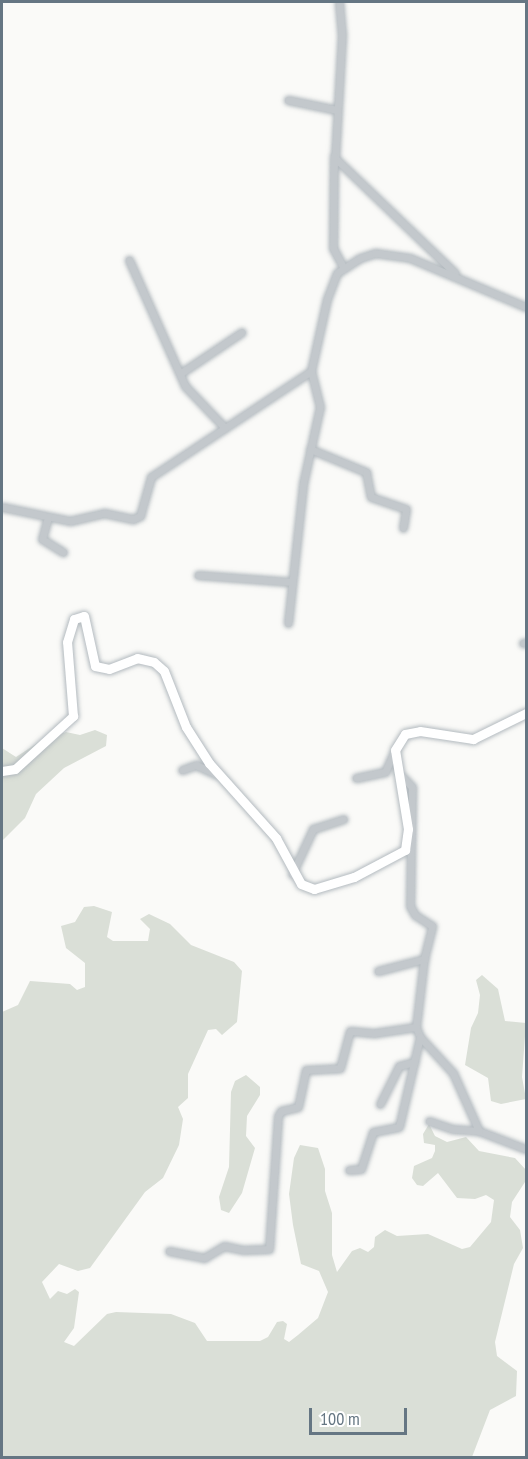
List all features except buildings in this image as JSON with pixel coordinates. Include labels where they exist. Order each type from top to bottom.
[{"type":"street","points":[[339,2],[342,34],[334,156],[333,248],[343,267]]},
{"type":"street","points":[[288,100],[337,110]]},
{"type":"street","points":[[334,156],[459,277]]},
{"type":"street","points":[[288,623],[310,449],[320,407],[311,371],[327,299],[343,267],[375,253],[393,254],[459,277],[526,307]]},
{"type":"street","points":[[129,260],[185,386],[225,428]]},
{"type":"street","points":[[181,373],[242,332]]},
{"type":"street","points":[[2,507],[48,517],[77,520],[104,513],[136,518],[144,511],[144,493],[151,477],[311,371]]},
{"type":"street","points":[[310,449],[366,472],[371,497],[406,509],[403,528]]},
{"type":"street","points":[[48,517],[42,539],[63,552]]},
{"type":"street","points":[[198,575],[292,582]]},
{"type":"street","points":[[2,771],[15,769],[73,716],[67,642],[74,619],[81,615],[89,625],[91,657],[95,666],[109,669],[138,658],[154,662],[164,671],[186,727],[222,777],[276,838],[292,874],[306,887],[321,888],[354,877],[405,850],[408,830],[395,750]]},
{"type":"street","points":[[356,778],[384,772],[399,738],[413,731],[473,739],[526,713]]},
{"type":"street","points":[[182,770],[196,765],[222,777]]},
{"type":"street","points":[[398,771],[412,787],[410,906],[414,915],[432,926],[424,959],[416,1027],[420,1037],[453,1073],[479,1131]]},
{"type":"street","points":[[292,874],[313,829],[343,819]]},
{"type":"street","points":[[378,971],[424,959]]},
{"type":"street","points":[[169,1251],[204,1258],[224,1246],[243,1250],[269,1249],[278,1116],[281,1111],[298,1107],[306,1070],[340,1068],[350,1031],[370,1034],[416,1027]]},
{"type":"street","points":[[349,1170],[361,1169],[373,1132],[399,1126],[420,1037]]},
{"type":"street","points":[[380,1104],[399,1066],[414,1062]]},
{"type":"street","points":[[429,1121],[452,1129],[479,1131],[526,1149]]},
{"type":"shaded area","points":[[95,730],[107,735],[106,746],[64,768],[36,794],[25,818],[2,841],[2,748],[16,757],[39,742],[66,732],[80,735]]},
{"type":"shaded area","points":[[94,906],[112,912],[107,937],[113,941],[148,941],[150,929],[140,919],[149,914],[170,924],[191,945],[234,962],[242,971],[237,1022],[222,1035],[216,1029],[208,1030],[188,1074],[188,1098],[178,1107],[183,1119],[179,1145],[163,1178],[145,1192],[90,1268],[78,1271],[59,1264],[42,1282],[50,1299],[58,1291],[67,1294],[75,1289],[79,1292],[74,1328],[64,1342],[74,1346],[107,1314],[116,1312],[171,1314],[195,1323],[207,1341],[260,1341],[268,1337],[277,1322],[283,1321],[287,1324],[284,1339],[289,1342],[298,1335],[318,1318],[328,1292],[319,1271],[301,1264],[293,1225],[289,1194],[294,1158],[300,1145],[318,1148],[325,1169],[325,1191],[332,1213],[332,1255],[337,1272],[352,1251],[360,1248],[368,1252],[374,1247],[375,1237],[385,1230],[397,1236],[428,1234],[462,1249],[470,1247],[491,1222],[494,1200],[486,1195],[475,1199],[457,1198],[438,1173],[423,1186],[417,1185],[412,1178],[414,1166],[432,1158],[435,1151],[435,1145],[424,1143],[423,1134],[429,1124],[435,1136],[447,1142],[466,1137],[479,1151],[515,1158],[526,1170],[525,1182],[512,1202],[510,1217],[520,1230],[523,1248],[514,1264],[495,1342],[497,1356],[517,1371],[516,1396],[490,1410],[472,1457],[2,1458],[2,1012],[18,1005],[30,981],[70,984],[77,990],[85,987],[85,963],[66,948],[61,926],[75,922],[84,907]]},
{"type":"shaded area","points":[[482,975],[498,989],[505,1021],[526,1023],[522,1077],[526,1099],[501,1104],[491,1101],[488,1078],[465,1065],[471,1028],[478,1013],[480,995],[476,980]]},
{"type":"shaded area","points":[[246,1075],[260,1087],[260,1095],[247,1116],[246,1136],[255,1148],[242,1193],[229,1213],[221,1210],[219,1197],[229,1167],[231,1092],[235,1081]]}]
